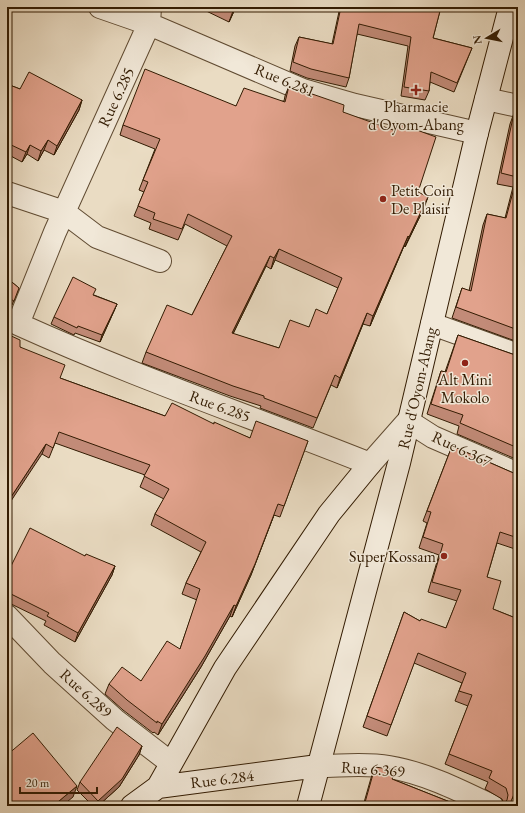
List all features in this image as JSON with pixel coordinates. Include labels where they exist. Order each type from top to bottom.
[{"type":"street","name":"Rue 6.281","points":[[100,7],[149,15],[303,90],[354,105],[477,132]]},
{"type":"street","name":"Rue d'Oyom-Abang","points":[[308,806],[369,582],[399,463],[477,132],[510,7]]},
{"type":"street","name":"Rue 6.285","points":[[149,15],[64,212],[12,322],[78,351],[196,398],[300,436],[370,464]]},
{"type":"street","points":[[486,99],[518,106]]},
{"type":"street","points":[[7,193],[64,212],[97,237],[160,261]]},
{"type":"street","points":[[432,324],[518,355]]},
{"type":"street","points":[[158,787],[225,668],[329,514],[408,421]]},
{"type":"street","name":"Rue 6.367","points":[[408,421],[433,437],[518,474]]},
{"type":"street","name":"Rue 6.289","points":[[7,616],[52,663],[115,720],[171,763]]},
{"type":"street","name":"Rue 6.284","points":[[132,806],[158,787],[318,766]]},
{"type":"street","name":"Rue 6.369","points":[[318,766],[388,767],[414,772],[492,806]]},
{"type":"building","points":[[225,7],[235,7],[233,11]]},
{"type":"building","points":[[341,7],[441,7],[433,38],[472,48],[457,83],[431,72],[429,91],[404,87],[411,37],[359,24],[349,78],[311,69],[293,62],[299,37],[333,44]]},
{"type":"building","points":[[145,69],[236,106],[244,88],[285,102],[289,86],[344,105],[343,112],[393,130],[395,122],[436,137],[418,192],[428,197],[409,237],[408,236],[373,316],[367,313],[340,378],[335,375],[317,418],[264,398],[264,396],[233,386],[146,352],[167,305],[192,315],[232,236],[188,214],[182,229],[153,219],[155,213],[138,206],[148,182],[143,180],[160,139],[123,125]],"holes":[[[279,249],[342,278],[327,314],[316,309],[309,327],[290,320],[279,348],[232,333],[270,256],[274,258]]]},
{"type":"building","points":[[29,72],[82,100],[57,146],[48,140],[41,151],[30,145],[26,152],[7,143],[7,84],[20,89]]},
{"type":"building","points":[[514,113],[518,114],[518,330],[456,307],[462,288],[471,291],[487,214],[506,218],[517,177],[501,173]]},
{"type":"building","points":[[73,277],[96,289],[93,295],[117,304],[102,335],[78,326],[77,328],[54,317]]},
{"type":"building","points":[[7,278],[19,288],[14,301],[7,297]]},
{"type":"building","points":[[7,334],[20,340],[20,347],[65,365],[60,378],[165,416],[172,403],[214,424],[214,422],[250,438],[256,421],[308,441],[284,506],[278,504],[255,564],[236,606],[234,605],[205,656],[162,724],[157,721],[157,723],[109,684],[122,667],[141,681],[167,641],[180,649],[200,589],[186,583],[206,542],[155,514],[169,489],[144,476],[150,465],[59,432],[53,448],[46,444],[7,503]]},
{"type":"building","points":[[458,335],[518,356],[518,448],[460,423],[463,415],[431,404],[441,371],[446,372]]},
{"type":"building","points":[[452,446],[518,475],[518,538],[500,532],[487,577],[501,581],[493,609],[518,619],[518,787],[509,806],[502,806],[507,800],[508,795],[506,788],[489,778],[492,771],[449,754],[472,695],[459,691],[466,673],[418,653],[391,725],[367,716],[404,612],[420,621],[421,619],[446,628],[461,590],[432,582],[443,544],[423,537],[431,512],[427,511]]},
{"type":"building","points":[[30,528],[85,556],[86,554],[115,566],[78,633],[47,616],[49,613],[7,592],[7,574]]},
{"type":"building","points":[[117,727],[142,746],[122,779],[98,801],[80,782]]},
{"type":"building","points":[[33,733],[77,786],[53,806],[7,806],[7,755]]},
{"type":"building","points":[[375,767],[396,770],[392,779],[460,806],[364,806]]},
{"type":"building","points":[[480,802],[492,806],[479,806]]},
{"type":"place","name":"Pharmacie d'Oyom-Abang","points":[[416,90]]},
{"type":"place","name":"Petit Coin De Plaisir","points":[[383,199]]},
{"type":"place","name":"Alt Mini Mokolo","points":[[465,363]]},
{"type":"place","name":"Super Kossam","points":[[444,556]]}]
